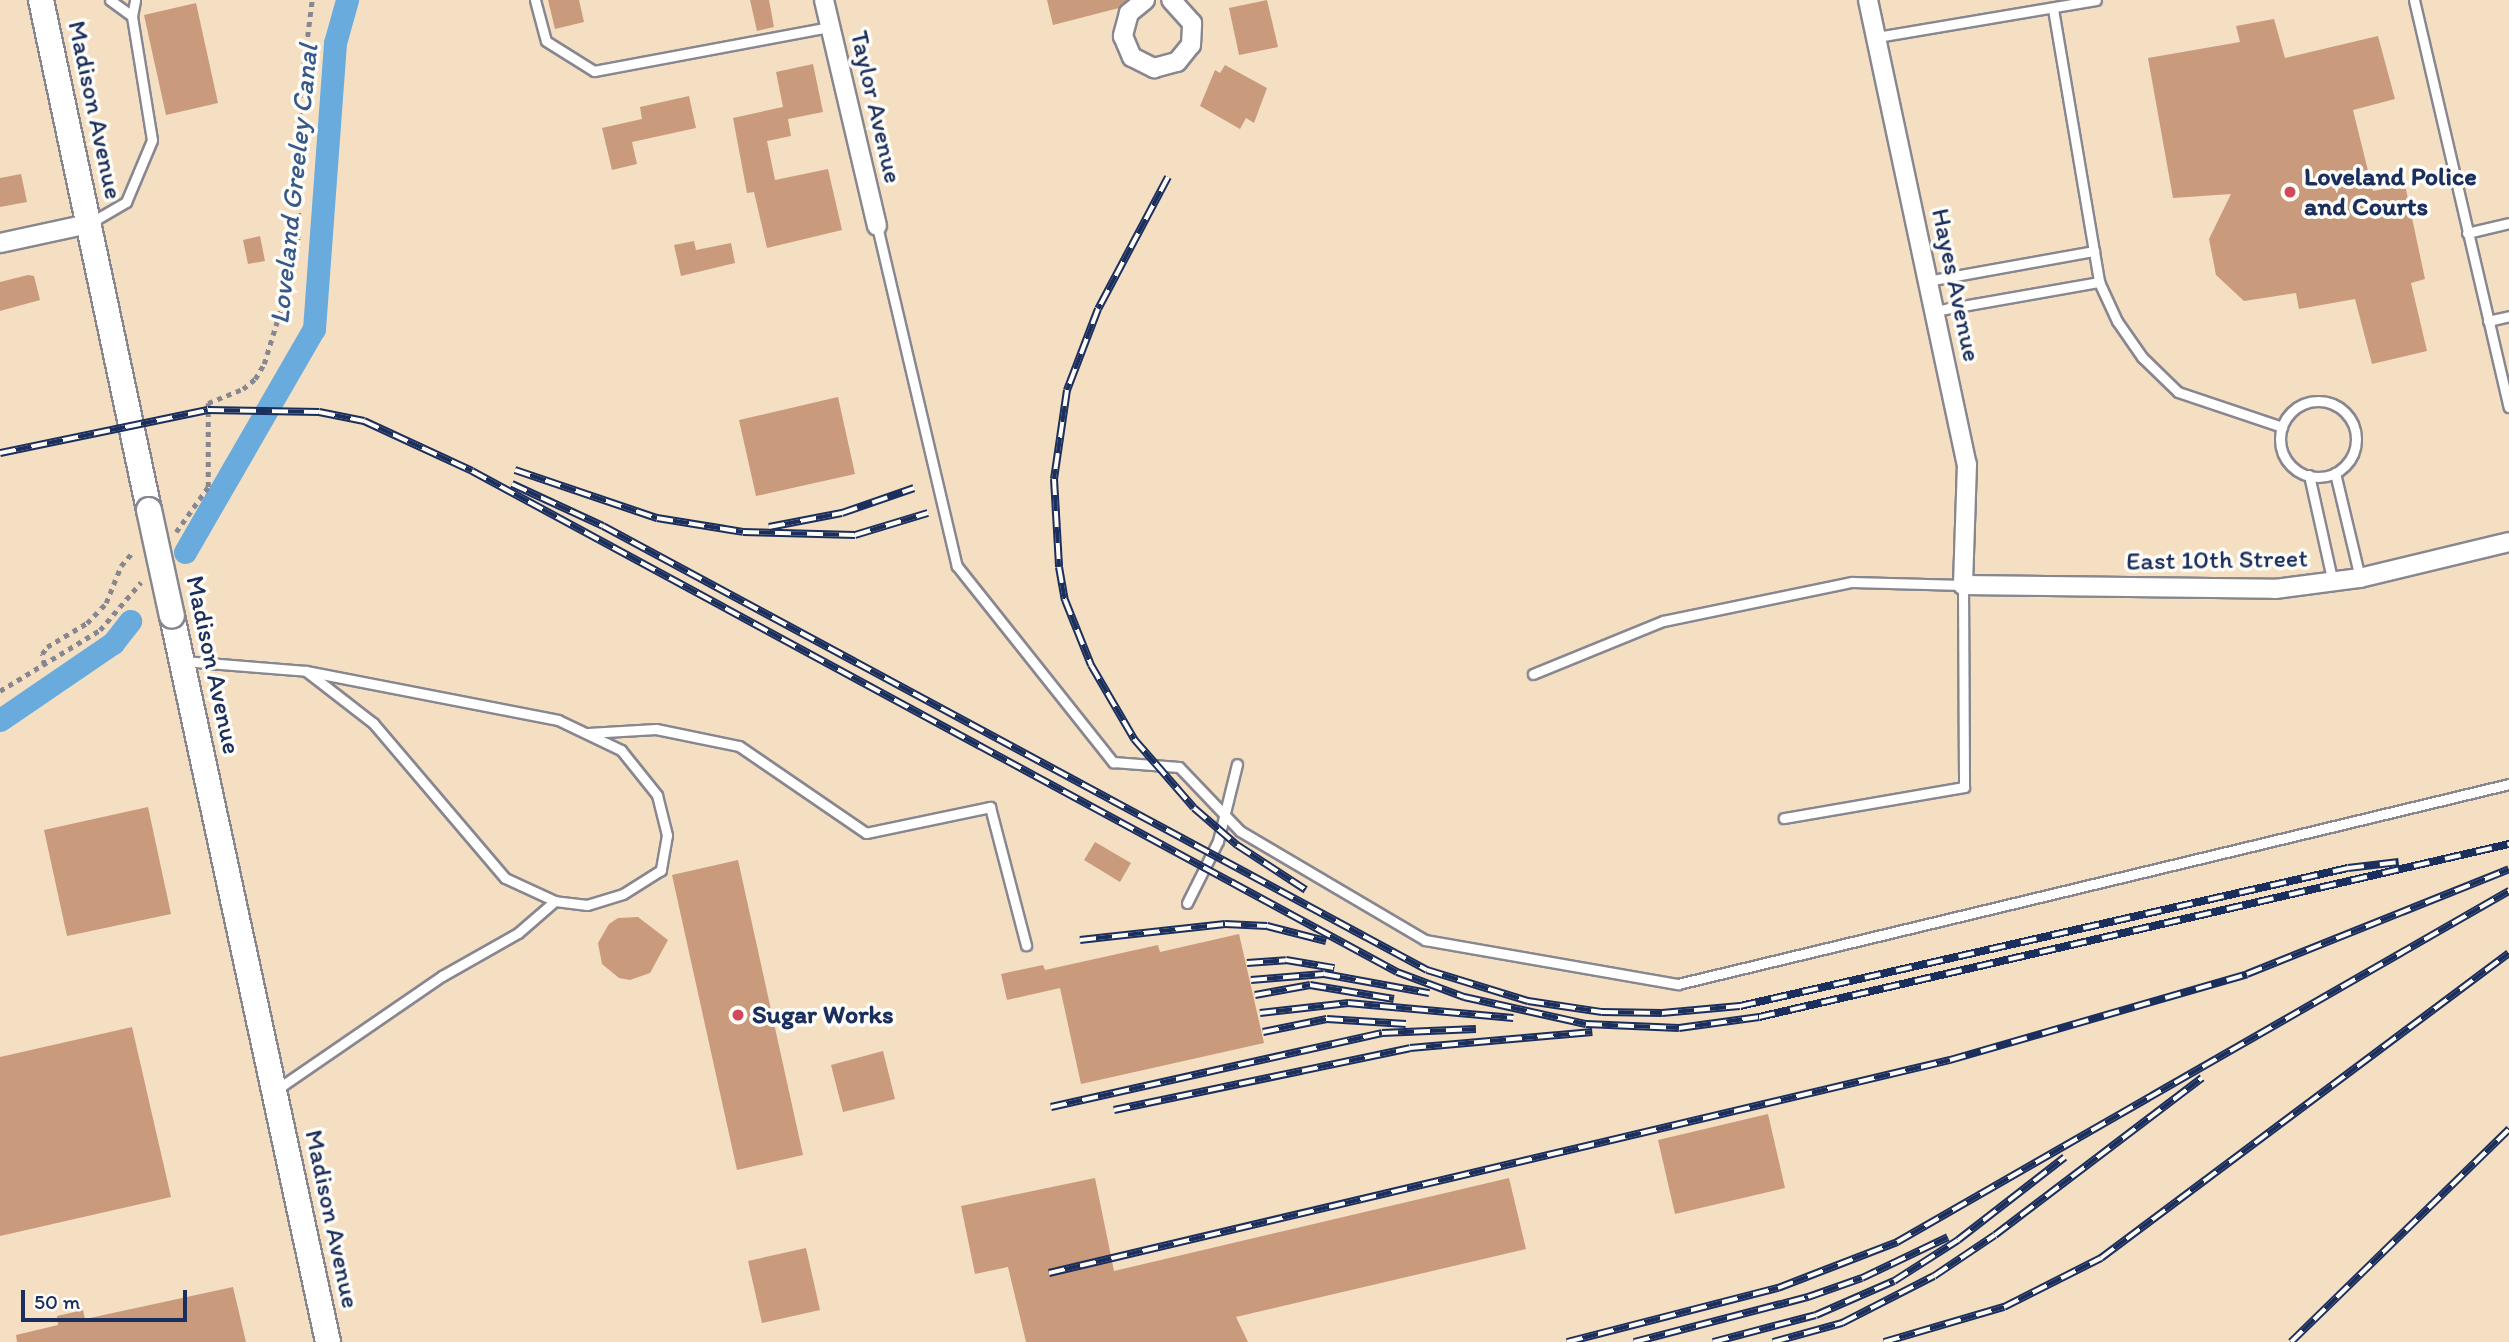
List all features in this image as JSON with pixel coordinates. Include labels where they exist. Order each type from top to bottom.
[{"type":"main road","name":"Madison Avenue","points":[[41,0],[328,1342]]},
{"type":"street","name":"Taylor Avenue","points":[[824,0],[877,226]]},
{"type":"street","points":[[1145,0],[1129,13],[1122,36],[1132,57],[1154,68],[1177,62],[1191,45],[1192,23],[1171,0]]},
{"type":"street","name":"Hayes Avenue","points":[[1868,0],[1967,464],[1963,584]]},
{"type":"street","points":[[0,243],[88,224]]},
{"type":"street","name":"East 10th Street","points":[[1963,584],[2275,589],[2360,578],[2509,542]]},
{"type":"lane","points":[[110,0],[132,16]]},
{"type":"lane","points":[[88,224],[125,202],[152,140],[132,16],[135,0]]},
{"type":"lane","points":[[536,0],[546,41],[594,71],[830,27]]},
{"type":"lane","points":[[1877,37],[2096,0]]},
{"type":"lane","points":[[2414,0],[2509,407]]},
{"type":"lane","points":[[2053,9],[2099,282],[2118,321],[2143,357],[2178,391],[2282,427]]},
{"type":"lane","points":[[2467,233],[2509,223]]},
{"type":"lane","points":[[877,226],[957,566],[1113,762],[1179,767],[1240,831],[1426,940],[1678,984],[2509,784]]},
{"type":"lane","points":[[1927,281],[2094,251]]},
{"type":"lane","points":[[1934,311],[2099,282]]},
{"type":"lane","points":[[2488,321],[2509,316]]},
{"type":"lane","points":[[2308,402],[2332,403],[2351,419],[2356,443],[2345,465],[2335,472],[2309,475],[2288,461],[2282,450],[2282,427],[2297,407],[2308,402]]},
{"type":"lane","points":[[2335,472],[2360,578]]},
{"type":"lane","points":[[2309,475],[2333,583]]},
{"type":"lane","points":[[1533,674],[1663,621],[1690,615],[1852,582],[1963,584],[1964,787],[1784,818]]},
{"type":"lane","points":[[181,660],[306,671],[558,720],[621,750],[657,795],[667,835],[661,870],[623,894],[587,905],[555,901],[505,878],[373,723],[306,671]]},
{"type":"lane","points":[[586,734],[656,730],[739,746],[866,833],[990,807],[1026,945]]},
{"type":"lane","points":[[1187,904],[1226,816],[1237,764]]},
{"type":"lane","points":[[274,1092],[442,976],[517,933],[555,901]]},
{"type":"path","points":[[168,543],[208,487],[208,403],[243,389],[256,379],[264,364],[293,270],[300,210],[300,96],[313,0]]},
{"type":"path","points":[[44,665],[42,654],[47,647],[80,628],[106,603],[121,566],[132,553]]},
{"type":"path","points":[[0,691],[100,630],[145,576]]},
{"type":"building","points":[[548,0],[579,0],[584,22],[555,29]]},
{"type":"building","points":[[750,0],[769,0],[774,27],[757,31]]},
{"type":"building","points":[[1047,0],[1126,1],[1119,8],[1053,25]]},
{"type":"building","points":[[1267,0],[1278,47],[1239,55],[1229,8]]},
{"type":"building","points":[[196,3],[218,103],[166,115],[144,15]]},
{"type":"building","name":"Loveland Police and Courts","points":[[2274,19],[2285,58],[2378,36],[2395,99],[2353,110],[2373,191],[2405,185],[2425,279],[2411,283],[2427,351],[2372,364],[2355,299],[2299,309],[2296,293],[2244,301],[2216,275],[2209,239],[2231,194],[2173,198],[2148,58],[2240,42],[2236,26]]},
{"type":"building","points":[[813,64],[823,112],[788,119],[791,136],[767,141],[775,180],[828,169],[842,230],[767,248],[754,192],[747,193],[733,118],[783,107],[776,72]]},
{"type":"building","points":[[1225,65],[1267,88],[1254,123],[1246,118],[1240,129],[1200,106],[1215,70],[1220,73]]},
{"type":"building","points":[[689,96],[696,128],[632,142],[637,164],[612,170],[602,128],[642,119],[640,107]]},
{"type":"building","points":[[21,174],[27,202],[0,207],[0,178]]},
{"type":"building","points":[[260,236],[265,261],[248,264],[243,240]]},
{"type":"building","points":[[694,241],[696,250],[731,243],[735,263],[681,276],[674,245]]},
{"type":"building","points":[[34,276],[40,300],[0,311],[0,282]]},
{"type":"building","points":[[838,397],[855,474],[756,496],[739,420]]},
{"type":"building","points":[[148,807],[171,914],[67,936],[44,830]]},
{"type":"building","points":[[1095,842],[1131,863],[1120,882],[1084,860]]},
{"type":"building","name":"Sugar Works","points":[[738,860],[803,1155],[737,1170],[672,875]]},
{"type":"building","points":[[638,917],[668,940],[650,973],[630,980],[619,978],[602,964],[598,943],[609,924],[618,918]]},
{"type":"building","points":[[1239,934],[1264,1043],[1081,1084],[1060,988],[1007,1000],[1001,974],[1043,965],[1045,970],[1158,945],[1160,952]]},
{"type":"building","points":[[132,1027],[171,1197],[0,1236],[0,1057]]},
{"type":"building","points":[[883,1051],[895,1099],[843,1112],[831,1065]]},
{"type":"building","points":[[1768,1114],[1785,1188],[1675,1214],[1658,1140]]},
{"type":"building","points":[[1095,1178],[1114,1271],[1509,1178],[1526,1249],[1236,1317],[1248,1342],[1026,1342],[1008,1267],[975,1274],[961,1206]]},
{"type":"building","points":[[806,1248],[820,1310],[762,1323],[748,1261]]},
{"type":"building","points":[[233,1287],[246,1342],[17,1342],[16,1335],[58,1325],[57,1316],[83,1310],[85,1319]]},
{"type":"waterway","name":"Loveland Greeley Canal","points":[[185,552],[314,329],[335,43],[347,0]]},
{"type":"waterway","name":"Loveland Greeley Canal","points":[[0,720],[113,643],[130,621]]},
{"type":"railway","points":[[1168,177],[1098,309],[1067,390],[1054,479],[1059,567],[1065,600],[1091,665],[1134,739],[1194,808],[1237,845],[1306,890]]},
{"type":"railway","points":[[0,453],[208,410],[319,412],[364,421],[472,471],[1397,972],[1464,997],[1586,1024],[1679,1028],[1759,1017],[2509,844]]},
{"type":"railway","points":[[515,470],[657,518],[743,532],[855,535],[928,513]]},
{"type":"railway","points":[[512,484],[603,526],[1427,970],[1528,1001],[1602,1012],[1662,1013],[1740,1006],[2348,868],[2399,862]]},
{"type":"railway","points":[[769,527],[842,513],[914,488]]},
{"type":"railway","points":[[1049,1273],[1950,1060],[2247,974],[2509,869]]},
{"type":"railway","points":[[1567,1342],[1778,1288],[1897,1242],[2509,891]]},
{"type":"railway","points":[[1080,940],[1225,924],[1267,926],[1326,941]]},
{"type":"railway","points":[[1884,1342],[2004,1307],[2101,1258],[2509,953]]},
{"type":"railway","points":[[1247,963],[1286,960],[1334,968]]},
{"type":"railway","points":[[1251,980],[1324,974],[1429,993]]},
{"type":"railway","points":[[1255,995],[1310,985],[1394,999]]},
{"type":"railway","points":[[1260,1013],[1348,1003],[1513,1018]]},
{"type":"railway","points":[[1263,1032],[1327,1019],[1406,1024]]},
{"type":"railway","points":[[1051,1107],[1382,1033],[1476,1029]]},
{"type":"railway","points":[[1114,1110],[1410,1048],[1592,1032]]},
{"type":"railway","points":[[1773,1342],[1842,1323],[1934,1276],[1995,1235],[2202,1078]]},
{"type":"railway","points":[[2291,1342],[2509,1129]]},
{"type":"railway","points":[[1713,1342],[1816,1315],[1894,1281],[1958,1240],[2065,1157]]},
{"type":"railway","points":[[1634,1342],[1808,1297],[1862,1278],[1948,1237]]},
{"type":"place","name":"Loveland Police and Courts","points":[[2290,192]]},
{"type":"place","name":"Sugar Works","points":[[738,1015]]}]
